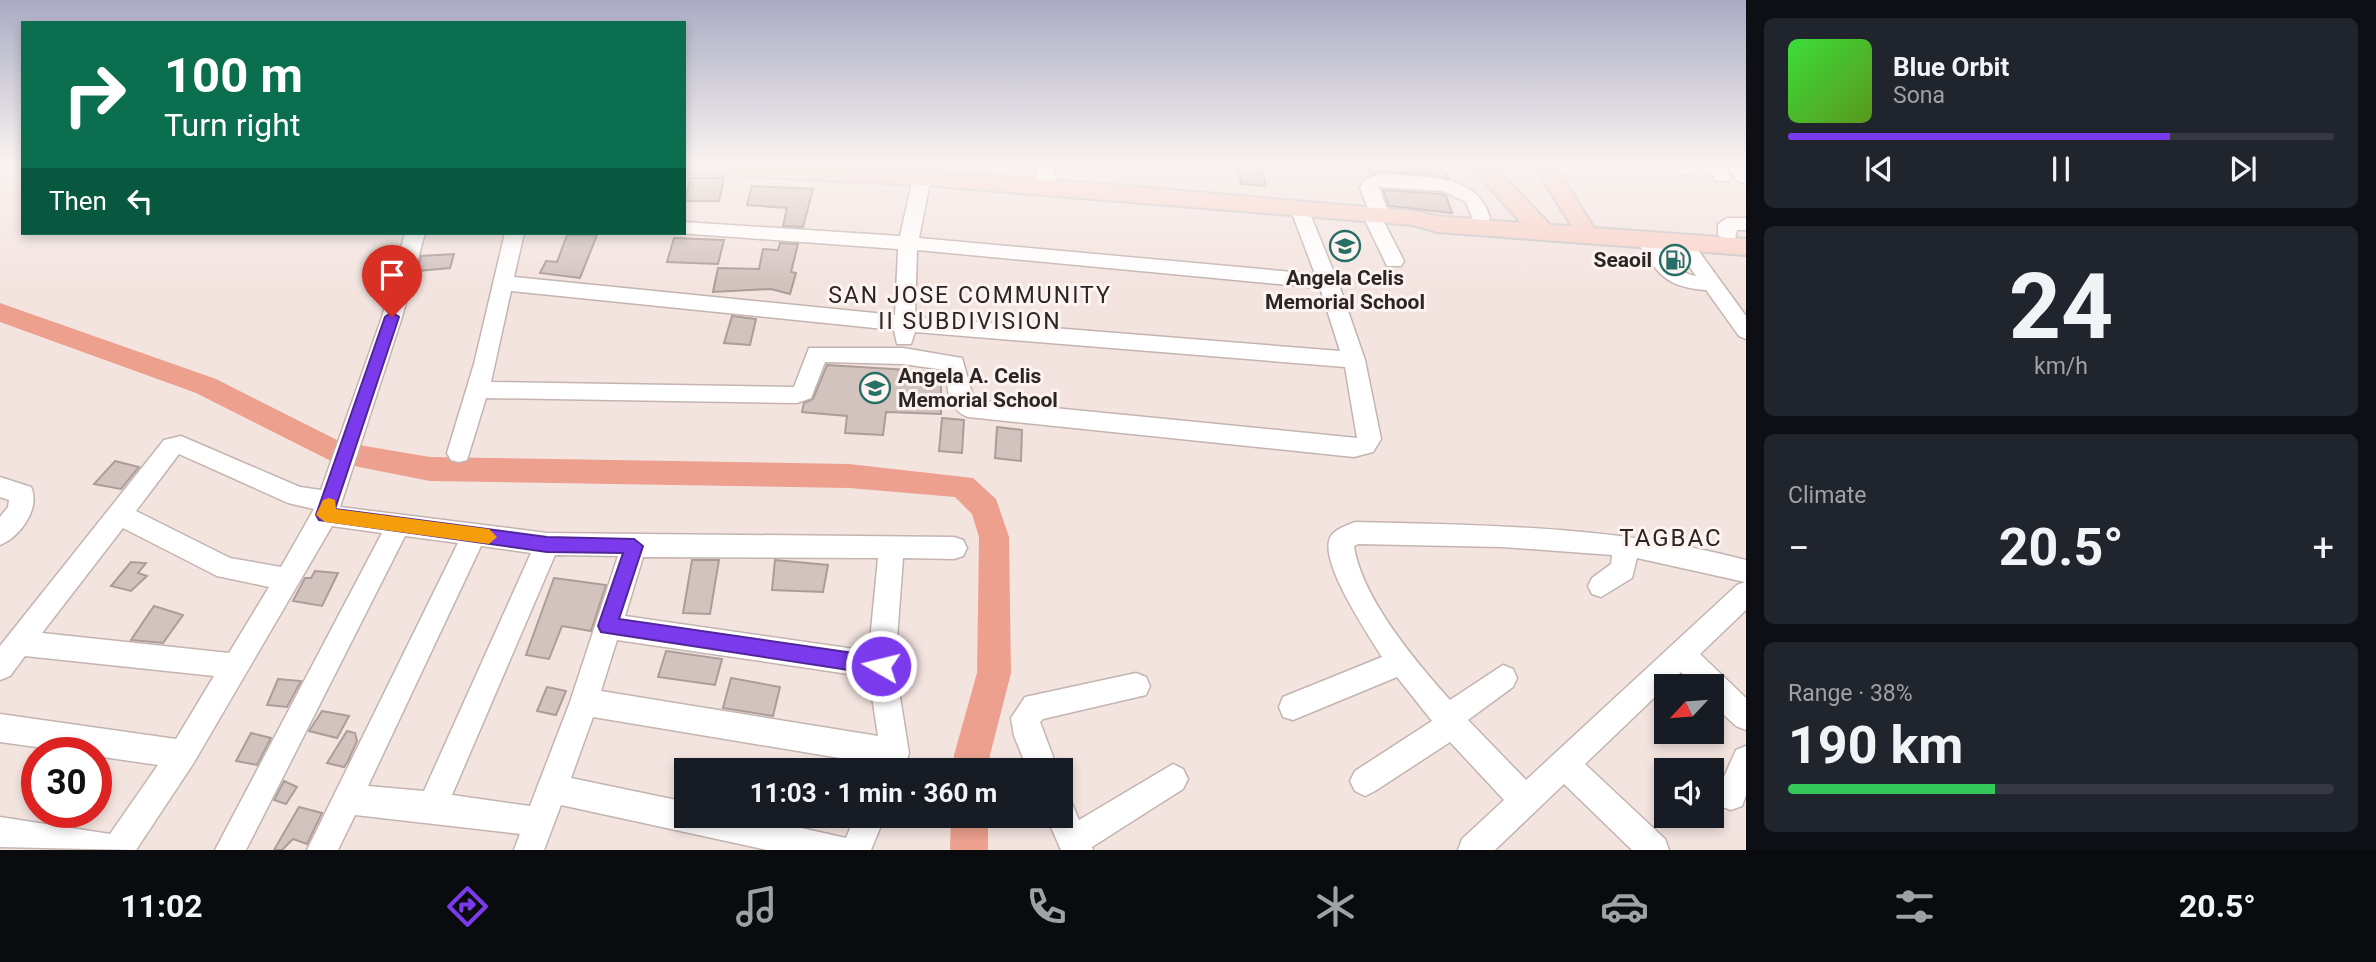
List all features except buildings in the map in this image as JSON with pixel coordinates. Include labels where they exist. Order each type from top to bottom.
[{"type":"main road","points":[[1247,204],[1376,214],[1437,224],[1581,231],[1647,241],[1682,243],[1742,235]]},
{"type":"main road","points":[[1516,204],[1537,227]]},
{"type":"main road","points":[[1565,204],[1581,231]]},
{"type":"main road","points":[[1413,218],[1432,214],[1482,218],[1537,227]]},
{"type":"main road","points":[[1581,231],[1742,235]]},
{"type":"street","points":[[903,356],[908,243],[916,204]]},
{"type":"street","points":[[1373,204],[1394,261]]},
{"type":"street","points":[[1476,204],[1482,218]]},
{"type":"street","points":[[477,390],[797,395],[803,392],[817,354],[903,356],[954,364],[962,402],[968,408],[1354,448],[1365,446],[1369,439],[1354,360],[1299,208]]},
{"type":"street","points":[[686,228],[908,243],[1328,282]]},
{"type":"street","points":[[118,850],[183,754],[328,509],[392,317],[414,235]]},
{"type":"street","points":[[459,453],[477,390],[514,235]]},
{"type":"street","points":[[1647,241],[1671,277],[1681,282],[1712,284]]},
{"type":"street","points":[[1682,243],[1746,331]]},
{"type":"street","points":[[503,283],[906,324],[1354,360]]},
{"type":"street","points":[[0,667],[121,515],[165,450],[181,445],[328,509],[398,526],[547,544],[954,548]]},
{"type":"street","points":[[0,487],[22,494],[20,511],[0,534]]},
{"type":"street","points":[[121,515],[226,568],[288,580]]},
{"type":"street","points":[[230,850],[398,526]]},
{"type":"street","points":[[1524,800],[1449,722],[1401,662],[1367,609],[1341,556],[1340,541],[1355,533],[1569,538],[1701,559],[1746,571]]},
{"type":"street","points":[[322,850],[474,535]]},
{"type":"street","points":[[432,807],[547,544]]},
{"type":"street","points":[[346,799],[432,807],[533,836],[554,789],[634,546]]},
{"type":"street","points":[[1601,586],[1623,570],[1626,548]]},
{"type":"street","points":[[891,549],[881,666],[892,758]]},
{"type":"street","points":[[1473,850],[1563,762],[1746,593]]},
{"type":"street","points":[[607,626],[881,666]]},
{"type":"street","points":[[18,643],[235,666]]},
{"type":"street","points":[[1681,653],[1718,692],[1746,716]]},
{"type":"street","points":[[1293,707],[1401,662]]},
{"type":"street","points":[[1364,781],[1449,722],[1503,678]]},
{"type":"street","points":[[1038,758],[1028,736],[1025,718],[1035,707],[1136,686]]},
{"type":"street","points":[[584,702],[871,758]]},
{"type":"street","points":[[0,728],[183,754]]},
{"type":"street","points":[[1731,796],[1746,760]]},
{"type":"street","points":[[1563,762],[1654,850]]},
{"type":"street","points":[[1068,828],[1076,846],[1172,779]]},
{"type":"street","points":[[554,789],[838,850]]},
{"type":"street","points":[[856,850],[865,828]]},
{"type":"street","points":[[0,832],[111,850]]},
{"type":"waterway","points":[[0,312],[206,386],[333,451]]},
{"type":"waterway","points":[[359,456],[430,469],[849,476],[963,486],[985,508],[994,537],[994,673],[972,758]]},
{"type":"waterway","points":[[969,850],[970,828]]},
{"type":"slow traffic","points":[[329,505],[325,515],[489,537]]},
{"type":"place","name":"Angela Celis Memorial School","points":[[1345,246]]},
{"type":"place","name":"Seaoil","points":[[1675,260]]},
{"type":"place","name":"Angela A. Celis Memorial School","points":[[875,388]]},
{"type":"district","name":"SAN JOSE COMMUNITY II SUBDIVISION","points":[[970,308]]},
{"type":"district","name":"TAGBAC","points":[[1671,538]]},
{"type":"route","points":[[392,317],[325,515],[547,544],[634,546],[607,626],[881,666]]}]
